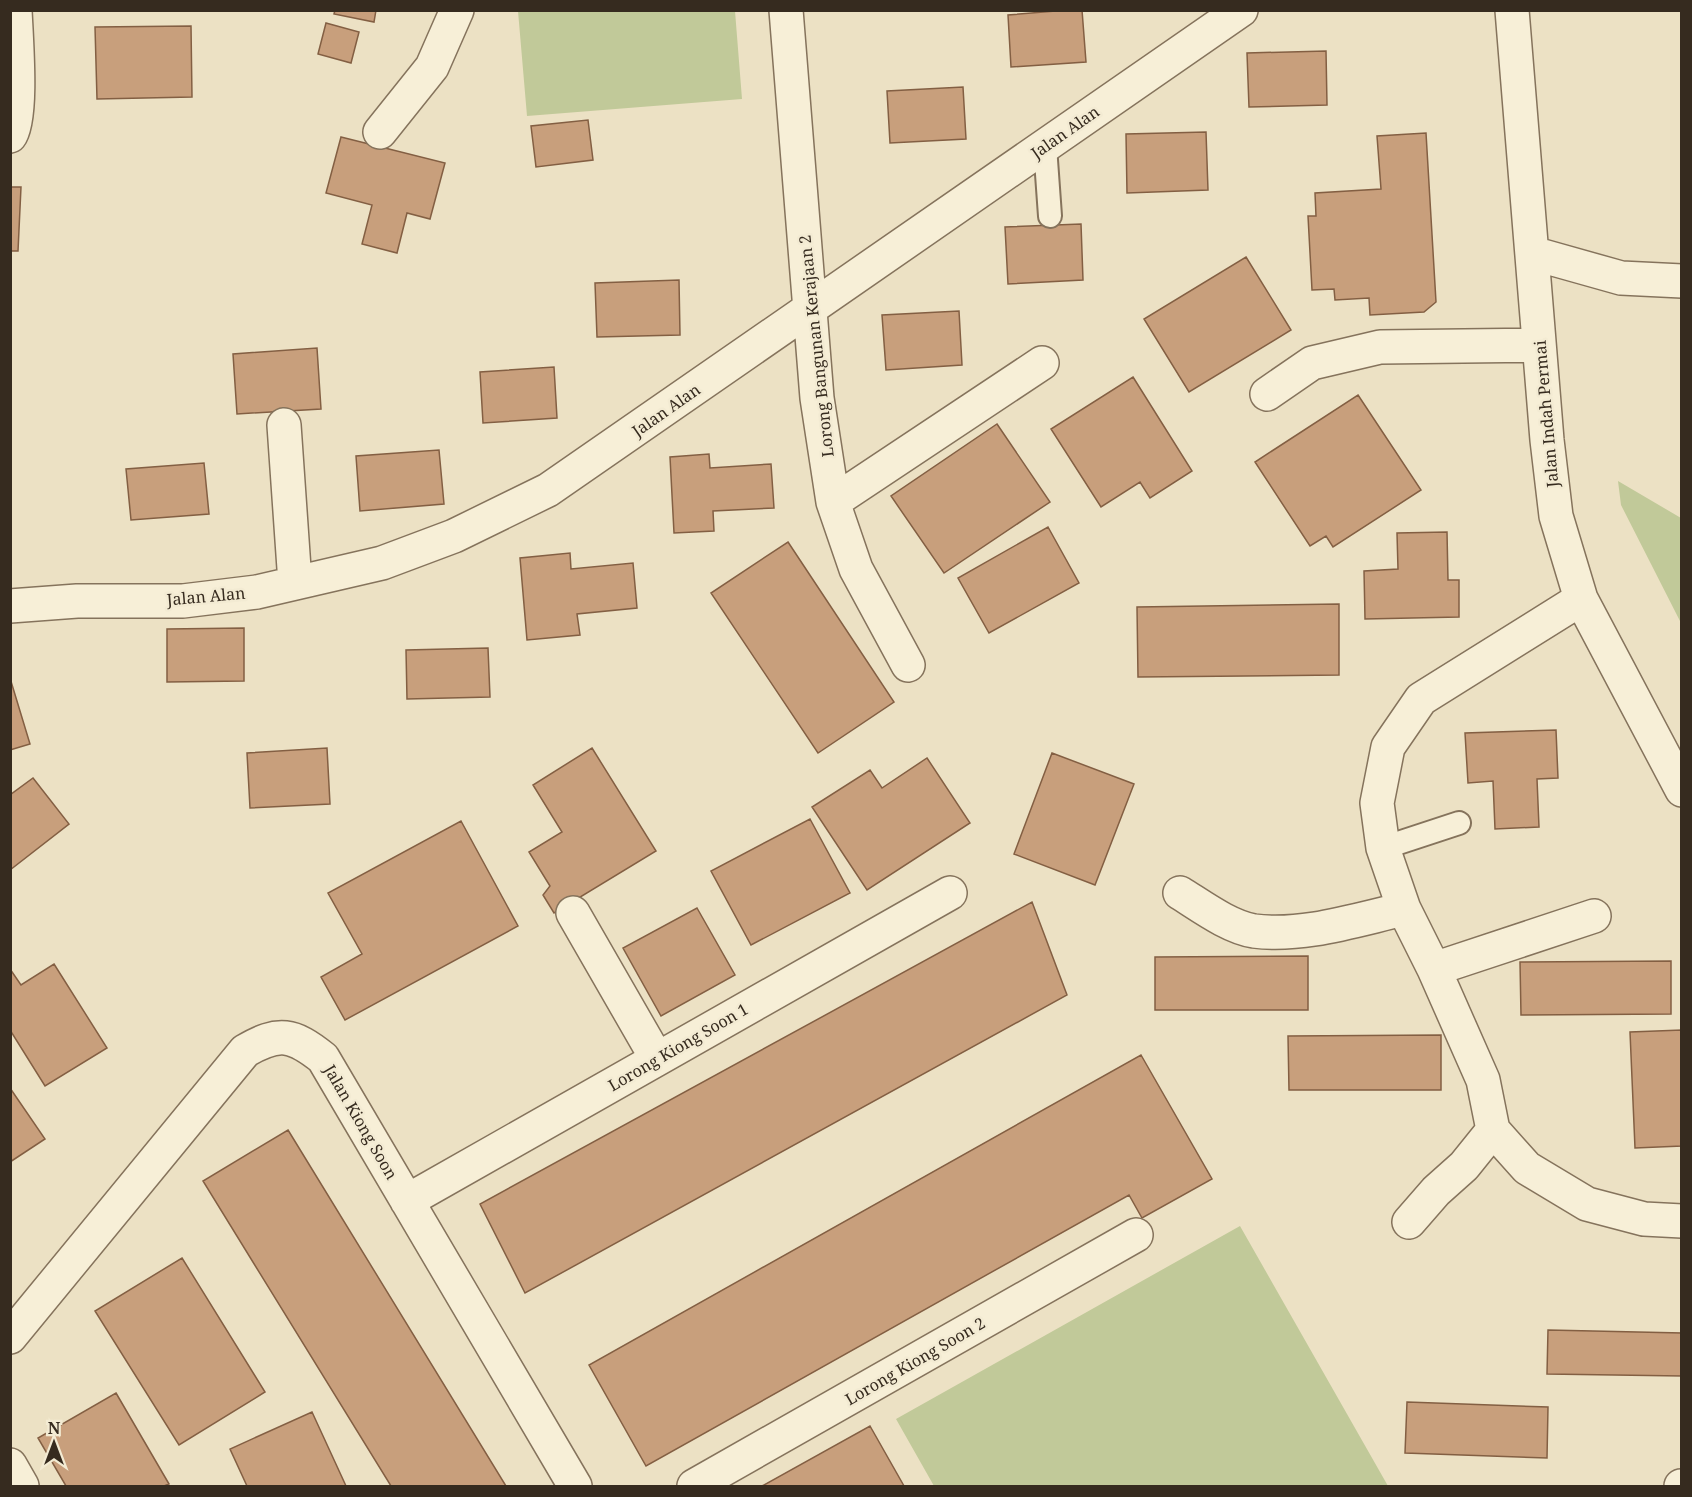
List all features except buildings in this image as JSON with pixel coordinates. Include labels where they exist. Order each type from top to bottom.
[{"type":"street","points":[[10,136],[14,132],[18,111],[15,10]]},
{"type":"street","points":[[380,132],[432,67],[456,10]]},
{"type":"street","name":"Lorong Bangunan Kerajaan 2","points":[[786,10],[817,398],[833,502],[856,569],[908,665]]},
{"type":"street","name":"Jalan Alan","points":[[10,606],[77,601],[183,601],[257,592],[382,563],[454,536],[548,490],[1241,10]]},
{"type":"street","name":"Jalan Indah Permai","points":[[1512,10],[1547,440],[1556,516],[1581,599],[1682,790]]},
{"type":"street","points":[[1532,253],[1621,278],[1682,281]]},
{"type":"street","points":[[1267,394],[1312,363],[1380,347],[1539,345]]},
{"type":"street","points":[[833,502],[1042,363]]},
{"type":"street","points":[[284,425],[295,583]]},
{"type":"street","points":[[1581,599],[1421,699],[1388,747],[1377,803],[1383,848],[1404,909],[1434,969],[1483,1080],[1493,1131],[1527,1168],[1587,1204],[1644,1218],[1682,1221]]},
{"type":"street","name":"Lorong Kiong Soon 1","points":[[407,1201],[950,893]]},
{"type":"street","points":[[1180,893],[1220,918],[1252,930],[1302,931],[1404,909]]},
{"type":"street","points":[[573,913],[657,1059]]},
{"type":"street","points":[[1434,969],[1594,916]]},
{"type":"street","name":"Jalan Kiong Soon","points":[[10,1337],[245,1052],[264,1040],[286,1037],[305,1044],[323,1058],[575,1486]]},
{"type":"street","points":[[1409,1221],[1436,1191],[1464,1166],[1493,1131]]},
{"type":"street","name":"Lorong Kiong Soon 2","points":[[694,1486],[1136,1235]]},
{"type":"street","points":[[10,1465],[22,1486]]},
{"type":"lane","points":[[1046,146],[1050,216]]},
{"type":"lane","points":[[1383,848],[1459,823]]},
{"type":"green space","points":[[518,11],[735,11],[742,99],[527,116]]},
{"type":"green space","points":[[1618,481],[1681,518],[1681,623],[1621,505]]},
{"type":"green space","points":[[1240,1226],[1388,1486],[934,1486],[896,1419]]}]
